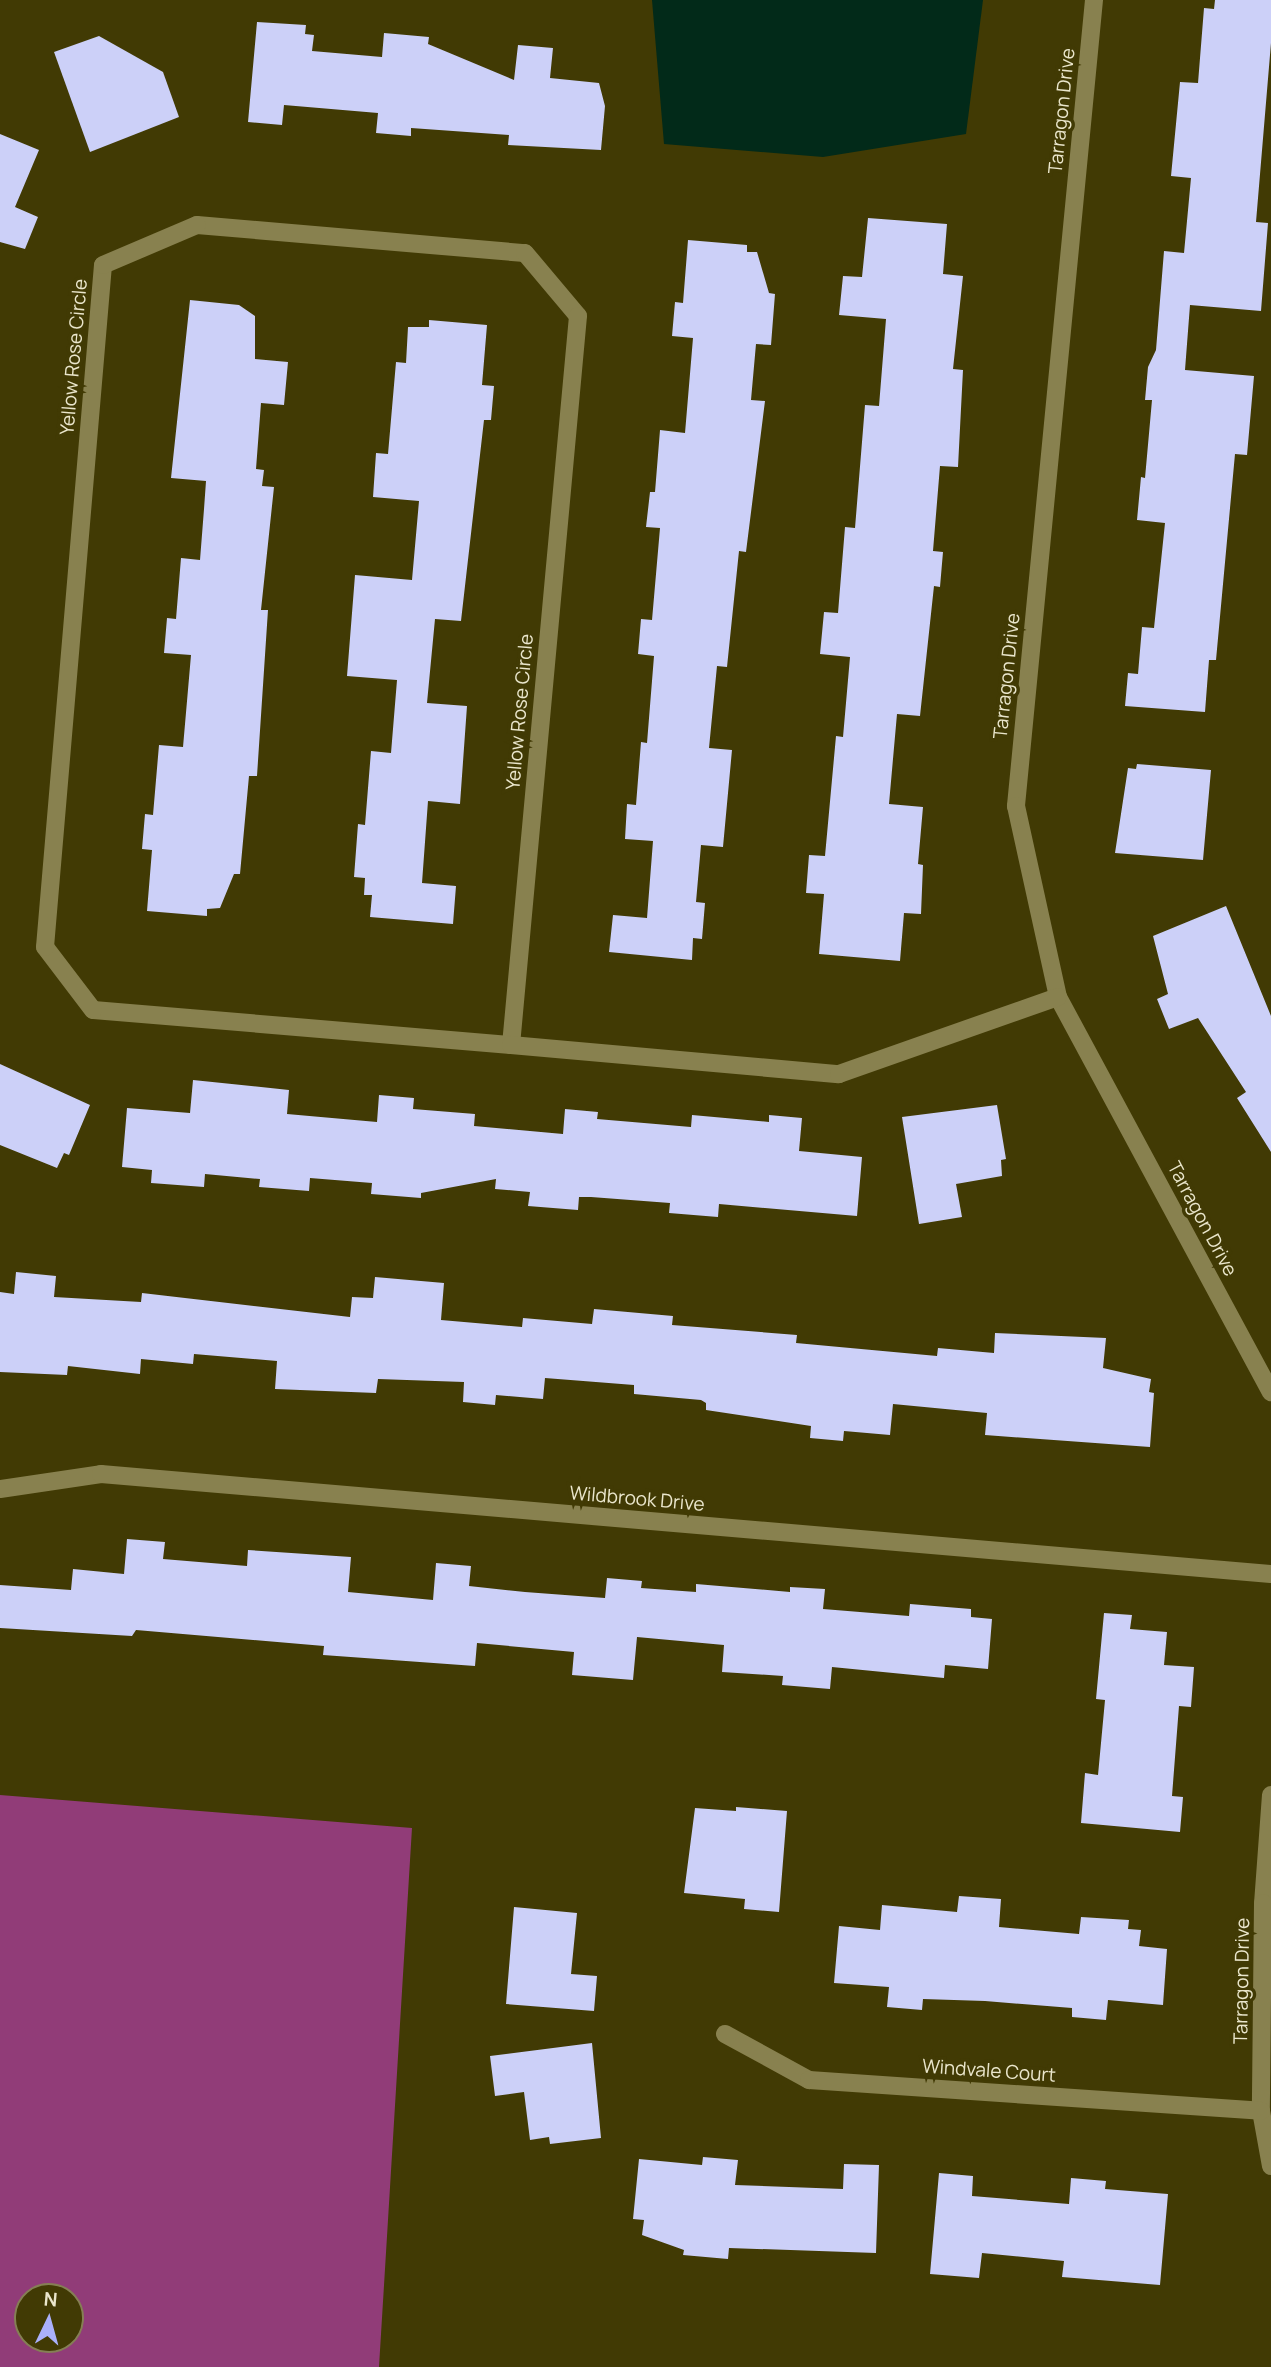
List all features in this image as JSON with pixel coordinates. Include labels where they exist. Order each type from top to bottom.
[{"type":"street","name":"Tarragon Drive","points":[[1094,0],[1016,806],[1058,996],[1271,1392]]},
{"type":"street","name":"Yellow Rose Circle","points":[[511,1045],[578,316],[525,253],[197,225],[103,265],[45,947],[93,1010],[838,1073],[1058,996]]},
{"type":"street","name":"Wildbrook Drive","points":[[0,1489],[101,1474],[1271,1574]]},
{"type":"street","name":"Tarragon Drive","points":[[1271,1795],[1261,2111],[1271,2166]]},
{"type":"street","name":"Windvale Court","points":[[725,2034],[808,2080],[1261,2111]]},
{"type":"shaded area","points":[[652,0],[983,0],[966,134],[823,157],[664,144]]},
{"type":"shaded area","points":[[0,1795],[412,1828],[379,2367],[0,2367]]},
{"type":"building","points":[[1215,0],[1271,0],[1271,43],[1256,222],[1268,223],[1261,311],[1190,305],[1185,370],[1254,376],[1247,455],[1235,454],[1216,660],[1209,660],[1205,712],[1125,706],[1128,673],[1138,674],[1142,627],[1154,628],[1165,523],[1137,520],[1141,477],[1145,478],[1152,400],[1145,400],[1148,367],[1156,350],[1164,251],[1184,253],[1191,178],[1171,176],[1180,82],[1198,83],[1204,8],[1214,9]]},
{"type":"building","points":[[257,22],[306,25],[305,34],[314,35],[312,51],[382,57],[384,33],[429,37],[428,44],[514,80],[518,45],[553,48],[550,78],[599,83],[605,106],[601,150],[508,145],[509,135],[411,128],[411,136],[376,133],[378,113],[284,105],[282,125],[248,122]]},
{"type":"building","points":[[99,36],[163,72],[179,117],[90,152],[54,52]]},
{"type":"building","points":[[0,134],[39,150],[15,207],[38,217],[25,249],[0,242]]},
{"type":"building","points":[[868,218],[947,224],[943,274],[963,276],[953,369],[963,370],[958,467],[940,466],[933,551],[943,552],[940,587],[934,586],[920,716],[897,714],[889,804],[923,807],[918,864],[923,865],[921,914],[904,913],[900,961],[819,954],[824,894],[806,893],[809,855],[825,856],[836,736],[843,737],[850,657],[820,654],[824,612],[838,613],[845,527],[855,528],[865,405],[879,406],[886,319],[839,315],[843,276],[862,277]]},
{"type":"building","points":[[688,240],[747,245],[747,252],[757,252],[769,293],[775,294],[771,345],[756,344],[751,400],[765,401],[746,552],[739,551],[727,667],[717,666],[709,748],[732,750],[723,847],[701,845],[696,902],[705,903],[702,939],[693,938],[692,960],[609,952],[613,915],[647,918],[653,841],[625,839],[627,804],[636,805],[641,742],[647,743],[654,656],[638,654],[641,619],[652,620],[660,528],[646,527],[650,492],[655,492],[660,430],[685,433],[693,338],[672,336],[675,302],[683,303]]},
{"type":"building","points":[[190,300],[239,305],[255,316],[255,359],[288,362],[284,405],[261,403],[256,469],[264,470],[262,486],[274,487],[261,610],[268,610],[257,776],[249,776],[240,874],[234,874],[220,908],[207,909],[207,916],[147,911],[152,850],[142,849],[145,814],[153,815],[159,745],[183,747],[191,655],[164,653],[167,618],[176,619],[181,558],[200,560],[206,481],[171,478]]},
{"type":"building","points":[[429,320],[487,325],[482,385],[494,386],[491,420],[484,420],[461,621],[435,619],[427,703],[467,706],[460,804],[428,801],[422,883],[456,886],[453,924],[370,917],[372,895],[364,895],[365,878],[354,877],[358,824],[365,825],[371,751],[391,753],[397,680],[347,676],[355,575],[412,580],[419,501],[373,497],[376,453],[388,454],[396,362],[406,363],[408,327],[429,327]]},
{"type":"building","points":[[1137,764],[1211,770],[1203,860],[1115,853],[1128,768],[1136,769]]},
{"type":"building","points":[[1226,906],[1271,1016],[1271,1152],[1237,1098],[1246,1092],[1198,1018],[1169,1029],[1157,999],[1168,994],[1153,936]]},
{"type":"building","points":[[0,1064],[90,1105],[69,1155],[64,1153],[57,1168],[0,1145]]},
{"type":"building","points":[[193,1080],[289,1090],[287,1114],[377,1122],[379,1095],[414,1098],[413,1109],[475,1114],[474,1126],[563,1134],[565,1109],[598,1112],[597,1119],[691,1127],[692,1115],[769,1122],[769,1115],[802,1118],[799,1151],[862,1157],[857,1216],[719,1204],[718,1217],[669,1213],[670,1203],[591,1197],[579,1197],[578,1210],[528,1206],[530,1192],[495,1189],[496,1179],[421,1193],[421,1198],[371,1194],[372,1183],[310,1178],[309,1191],[259,1187],[260,1179],[205,1174],[204,1187],[151,1183],[152,1170],[122,1167],[127,1108],[190,1113]]},
{"type":"building","points":[[997,1105],[1006,1159],[1001,1160],[1002,1176],[956,1184],[962,1217],[919,1224],[902,1117]]},
{"type":"building","points":[[16,1272],[56,1276],[54,1297],[141,1302],[142,1293],[350,1317],[352,1297],[373,1298],[375,1277],[444,1283],[441,1320],[522,1327],[523,1318],[592,1324],[594,1309],[673,1316],[672,1325],[797,1335],[796,1343],[937,1356],[938,1348],[994,1353],[995,1333],[1106,1338],[1103,1368],[1151,1379],[1149,1392],[1154,1393],[1150,1447],[985,1435],[987,1413],[893,1404],[890,1435],[844,1431],[843,1441],[810,1438],[811,1426],[706,1410],[706,1403],[701,1400],[634,1394],[634,1385],[545,1378],[543,1399],[496,1395],[495,1405],[463,1402],[464,1382],[378,1379],[376,1393],[275,1389],[277,1361],[194,1354],[193,1364],[141,1359],[140,1374],[68,1366],[67,1375],[0,1372],[0,1292],[14,1294]]},
{"type":"building","points":[[127,1539],[165,1542],[163,1559],[247,1566],[248,1550],[351,1557],[348,1592],[433,1600],[436,1563],[471,1566],[469,1586],[525,1592],[605,1598],[607,1578],[642,1581],[641,1588],[696,1592],[696,1584],[790,1592],[790,1587],[825,1589],[823,1609],[909,1616],[910,1604],[971,1609],[971,1617],[992,1619],[988,1669],[945,1665],[944,1678],[832,1667],[830,1689],[782,1685],[783,1676],[722,1672],[724,1645],[637,1637],[633,1680],[572,1675],[574,1652],[477,1643],[475,1666],[323,1655],[324,1646],[136,1630],[132,1636],[0,1628],[0,1585],[71,1590],[73,1569],[124,1574]]},
{"type":"building","points":[[1104,1613],[1132,1615],[1130,1629],[1167,1632],[1164,1665],[1194,1667],[1191,1707],[1179,1706],[1172,1796],[1183,1797],[1180,1832],[1081,1823],[1085,1773],[1098,1775],[1105,1700],[1096,1699]]},
{"type":"building","points":[[736,1807],[787,1811],[779,1912],[744,1909],[745,1899],[684,1893],[695,1808],[736,1811]]},
{"type":"building","points":[[959,1896],[1001,1899],[999,1927],[1079,1934],[1081,1917],[1129,1920],[1128,1929],[1141,1930],[1139,1946],[1167,1949],[1163,2005],[1108,2000],[1106,2020],[1072,2017],[1072,2008],[985,2001],[923,1999],[922,2010],[887,2007],[889,1987],[834,1983],[839,1926],[880,1930],[882,1905],[957,1912]]},
{"type":"building","points":[[514,1907],[577,1913],[571,1974],[597,1976],[594,2011],[506,2004]]},
{"type":"building","points":[[592,2043],[601,2138],[550,2144],[549,2137],[530,2140],[524,2092],[495,2096],[490,2056]]},
{"type":"building","points":[[703,2157],[738,2160],[735,2185],[843,2189],[844,2164],[879,2165],[876,2253],[729,2248],[728,2259],[683,2255],[684,2250],[642,2235],[644,2220],[633,2219],[639,2159],[702,2165]]},
{"type":"building","points":[[939,2173],[973,2176],[972,2196],[1069,2204],[1071,2178],[1106,2181],[1105,2189],[1168,2194],[1160,2285],[1062,2277],[1064,2261],[982,2253],[979,2278],[930,2274]]}]
